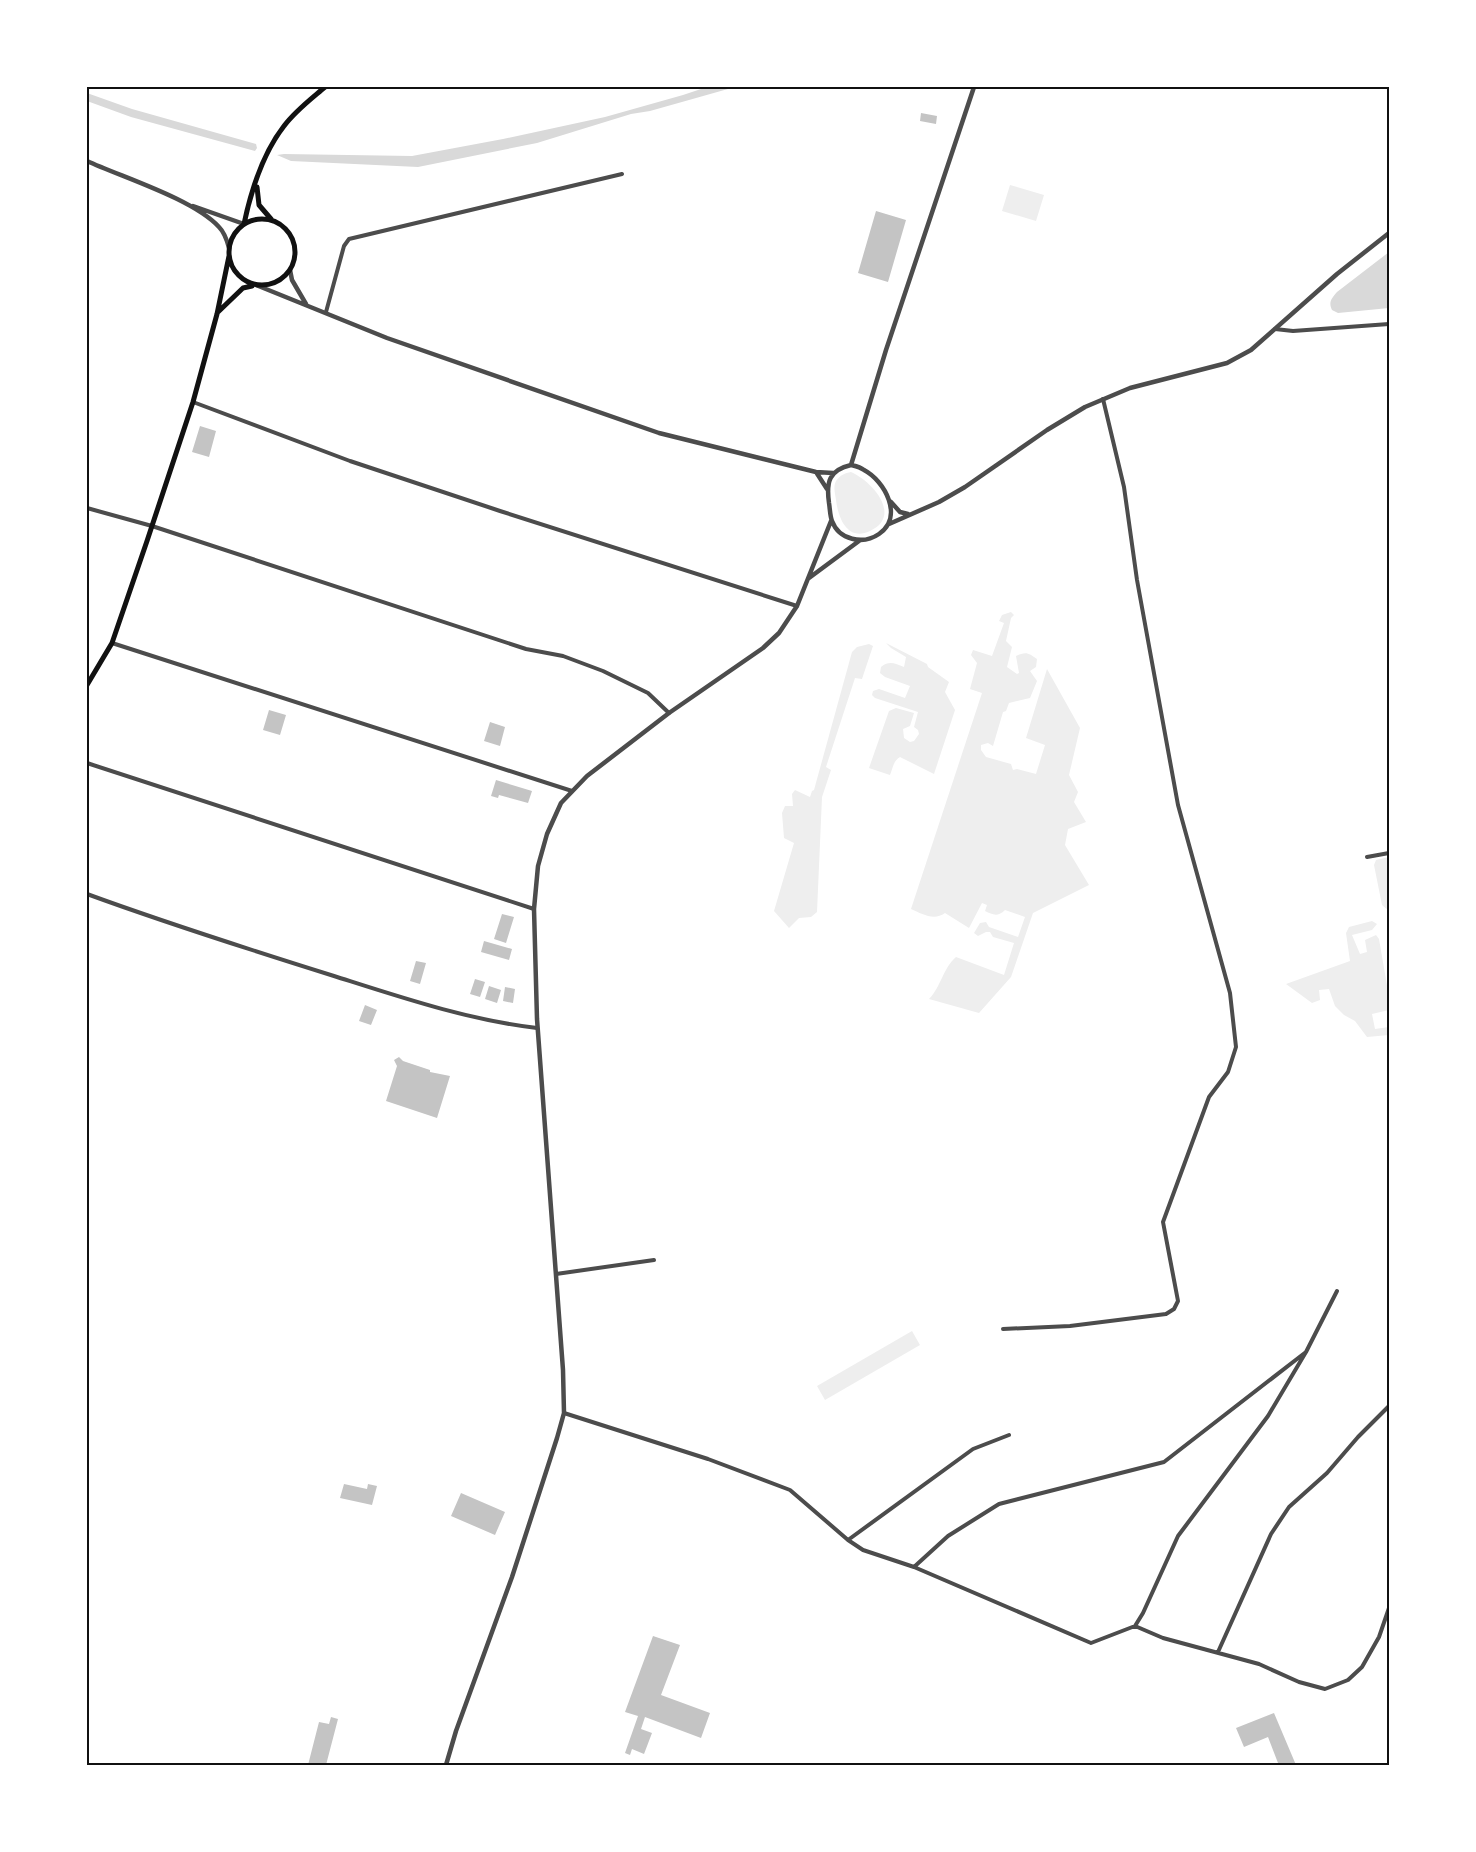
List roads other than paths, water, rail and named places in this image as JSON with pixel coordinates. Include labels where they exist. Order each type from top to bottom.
[{"type":"main road","points":[[244,224],[270,147],[284,125],[325,87]]},
{"type":"main road","points":[[217,314],[225,303],[243,288],[273,284],[283,278],[290,270],[295,255],[292,239],[282,226],[273,221],[260,206],[257,194],[258,180]]},
{"type":"main road","points":[[87,685],[112,643],[193,402],[217,314],[229,248],[236,231],[244,224],[259,219],[273,221]]},
{"type":"main road","points":[[229,256],[232,267],[240,277],[248,284],[256,285]]},
{"type":"street","points":[[851,465],[886,350],[974,87]]},
{"type":"street","points":[[87,161],[184,202],[244,224]]},
{"type":"street","points":[[326,312],[344,246],[349,239],[622,174]]},
{"type":"street","points":[[184,202],[219,227],[226,237],[229,248]]},
{"type":"street","points":[[809,578],[859,541],[881,533],[889,524],[939,502],[965,487],[1047,430],[1103,399],[1130,388],[1227,363],[1251,350],[1337,274],[1389,233]]},
{"type":"street","points":[[290,270],[296,289],[306,304]]},
{"type":"street","points":[[256,285],[387,338],[659,433],[816,472],[833,473]]},
{"type":"street","points":[[1275,329],[1293,331],[1389,324]]},
{"type":"street","points":[[1003,1329],[1070,1326],[1166,1314],[1174,1309],[1178,1301],[1163,1222],[1209,1097],[1228,1072],[1236,1047],[1230,993],[1178,805],[1137,580],[1124,487],[1103,399]]},
{"type":"street","points":[[193,402],[350,461],[797,606]]},
{"type":"street","points":[[827,489],[833,473],[842,467],[851,465],[865,470],[900,512],[910,514]]},
{"type":"street","points":[[446,1765],[456,1731],[512,1577],[564,1413],[563,1370],[537,1028],[534,909],[538,867],[547,834],[561,803],[587,776],[669,713],[763,648],[779,633],[797,606],[831,521],[827,489],[816,472]]},
{"type":"street","points":[[889,524],[892,512],[890,502]]},
{"type":"street","points":[[87,508],[152,526],[526,649],[563,656],[603,671],[648,693],[669,713]]},
{"type":"street","points":[[831,521],[840,533],[859,541]]},
{"type":"street","points":[[112,643],[572,791]]},
{"type":"street","points":[[87,763],[534,909]]},
{"type":"street","points":[[1367,857],[1389,853]]},
{"type":"street","points":[[87,894],[176,926],[380,991],[505,1024],[537,1028]]},
{"type":"street","points":[[556,1274],[654,1260]]},
{"type":"street","points":[[564,1413],[708,1459],[790,1490],[863,1550],[914,1567],[1091,1642],[1135,1626],[1178,1536],[1268,1416],[1306,1352],[1337,1291]]},
{"type":"street","points":[[914,1567],[948,1536],[999,1504],[1164,1462],[1306,1352]]},
{"type":"street","points":[[1218,1653],[1271,1534],[1289,1507],[1327,1473],[1389,1406]]},
{"type":"street","points":[[848,1540],[973,1449],[1009,1435]]},
{"type":"street","points":[[1135,1626],[1163,1638],[1259,1664],[1299,1682],[1325,1689],[1348,1680],[1362,1667],[1379,1637],[1389,1608]]}]
